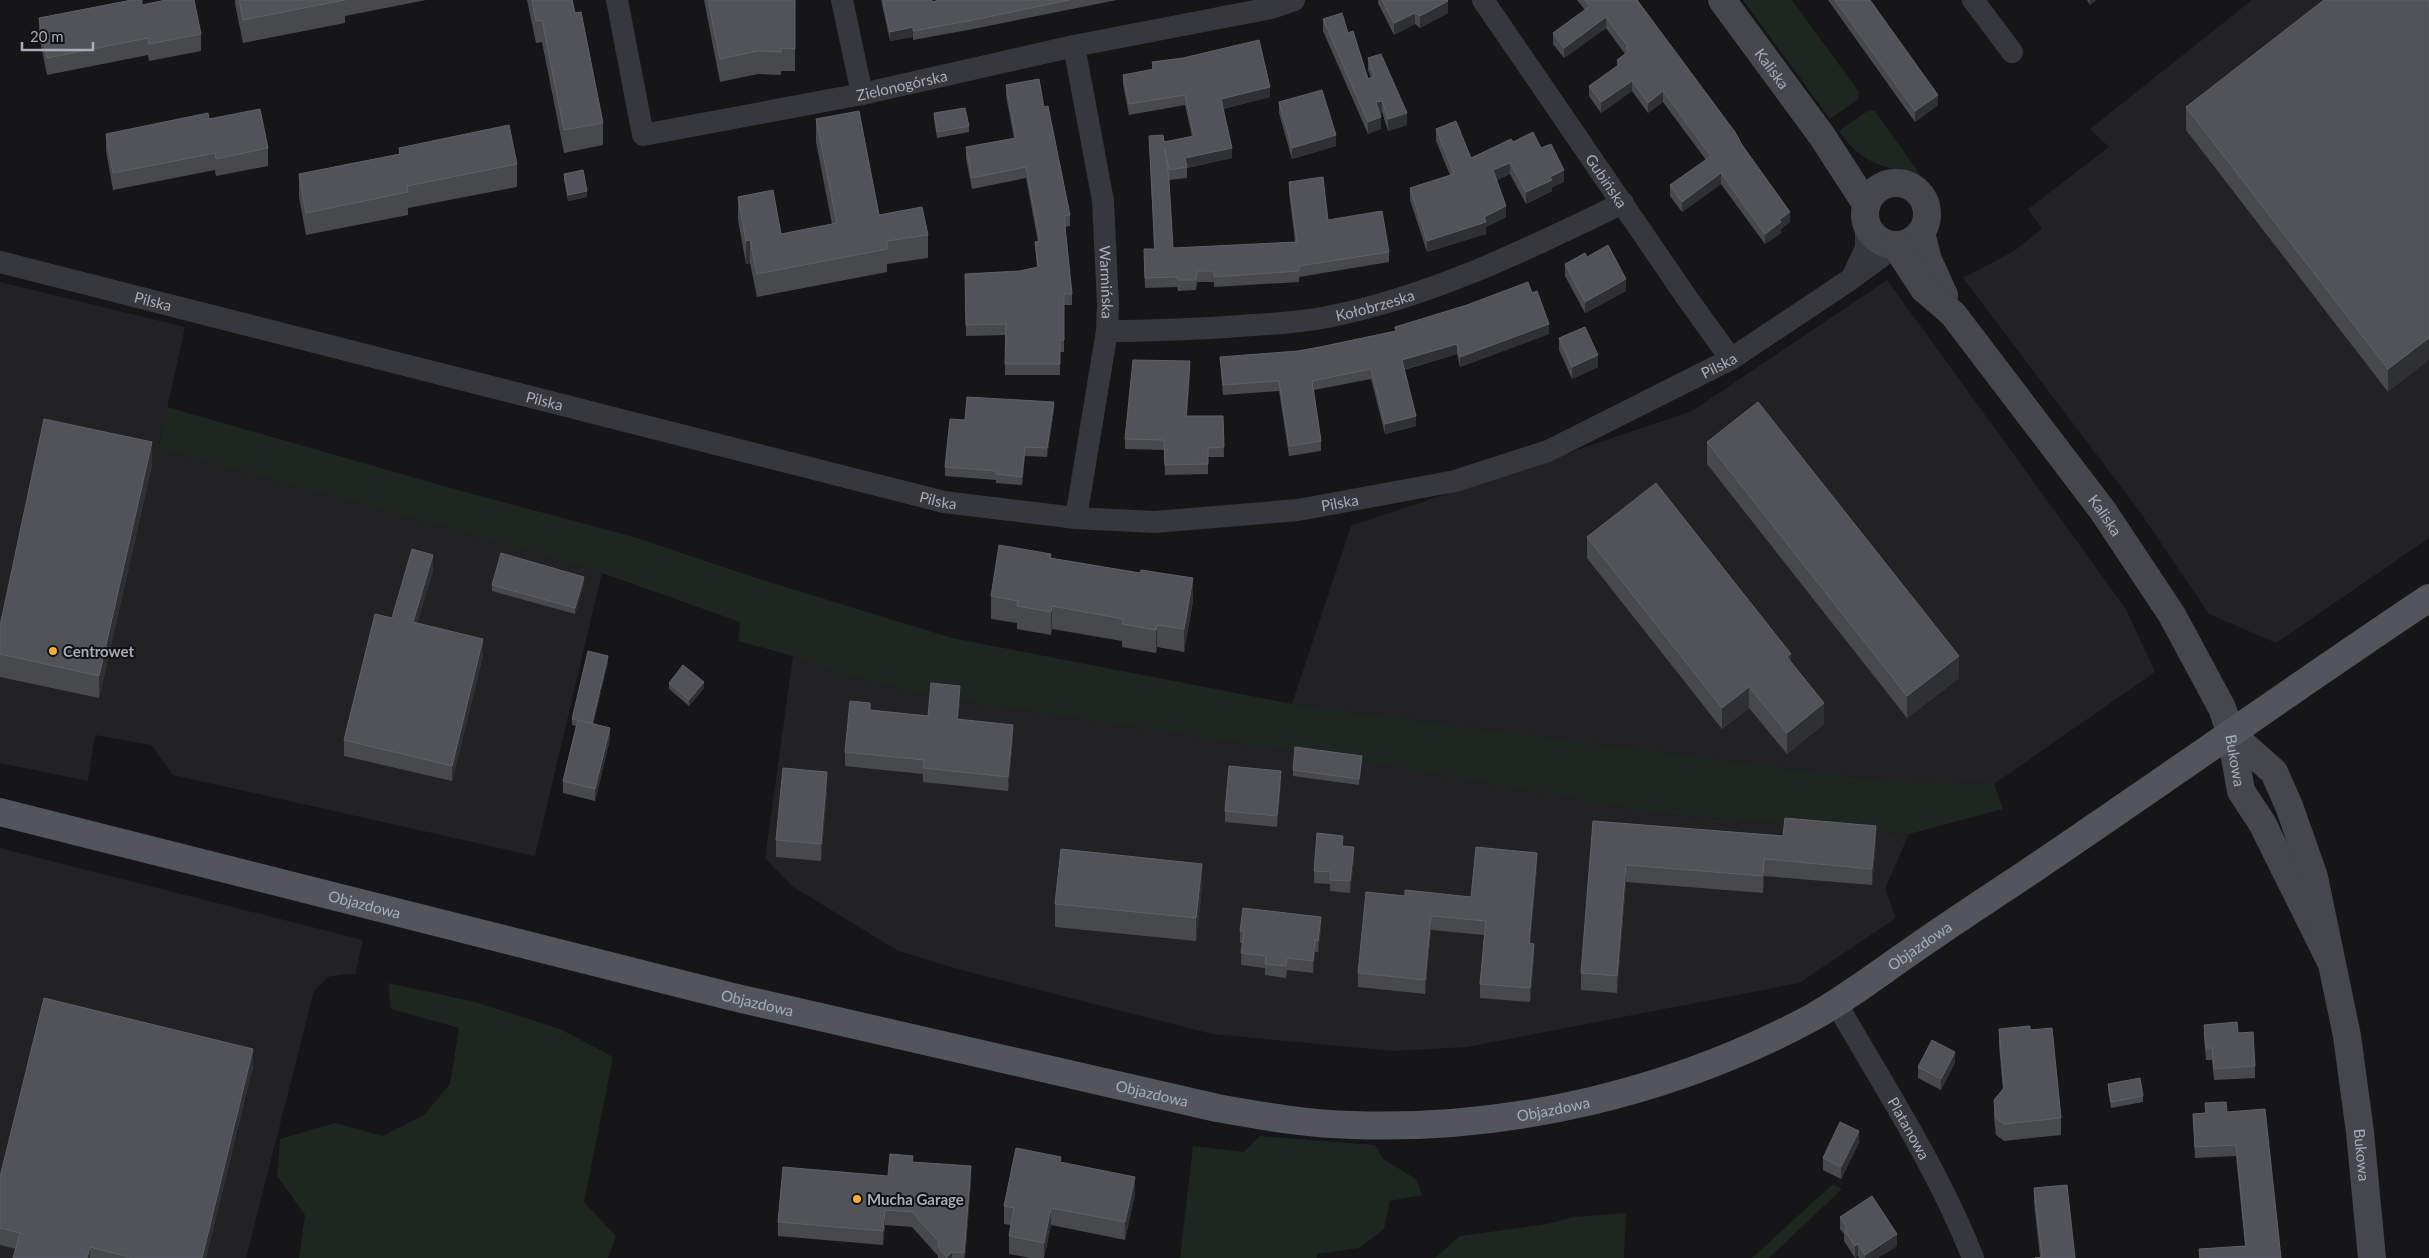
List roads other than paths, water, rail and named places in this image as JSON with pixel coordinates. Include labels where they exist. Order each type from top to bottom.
[{"type":"main road","name":"Objazdowa","points":[[0,812],[733,997],[1217,1108],[1282,1120],[1352,1125],[1423,1125],[1482,1120],[1547,1110],[1615,1094],[1717,1062],[1781,1033],[1836,1003],[2429,598]]},
{"type":"street","name":"Zielonogórska","points":[[617,0],[643,135],[862,94],[1074,46],[1271,8],[1294,0]]},
{"type":"street","points":[[842,0],[862,94]]},
{"type":"street","name":"Gubińska","points":[[1483,0],[1687,298],[1731,359]]},
{"type":"street","name":"Kaliska","points":[[1722,0],[1822,136],[1866,214]]},
{"type":"street","points":[[1973,0],[2012,52]]},
{"type":"street","name":"Warmińska","points":[[1074,46],[1104,201],[1108,304],[1107,331],[1076,518]]},
{"type":"street","name":"Kaliska","points":[[1822,136],[1867,169],[1892,183]]},
{"type":"street","points":[[1851,279],[1866,248],[1866,214],[1877,188],[1892,183],[1905,184],[1921,196],[1927,214],[1921,232],[1914,240],[1896,246],[1877,240],[1866,214]]},
{"type":"street","name":"Kołobrzeska","points":[[1107,331],[1152,331],[1224,327],[1326,317],[1369,307],[1483,270],[1623,204]]},
{"type":"street","name":"Kaliska","points":[[1921,232],[1928,260],[1952,314]]},
{"type":"street","name":"Kaliska","points":[[1896,246],[1924,289],[1952,314],[2103,511],[2155,587],[2196,658],[2222,708],[2231,734]]},
{"type":"street","name":"Pilska","points":[[0,262],[944,502],[1076,518],[1155,522],[1298,510],[1455,481],[1548,451],[1731,359],[1851,279],[1896,246]]},
{"type":"street","name":"Bukowa","points":[[2231,734],[2241,792],[2262,823],[2332,964]]},
{"type":"street","name":"Bukowa","points":[[2231,734],[2274,772],[2283,791],[2314,877],[2343,1010],[2350,1053],[2372,1258]]},
{"type":"street","name":"Platanowa","points":[[1836,1003],[1921,1150],[1961,1226],[1973,1258]]},
{"type":"place","name":"Centrowet","points":[[53,651]]},
{"type":"place","name":"Mucha Garage","points":[[857,1199]]}]
